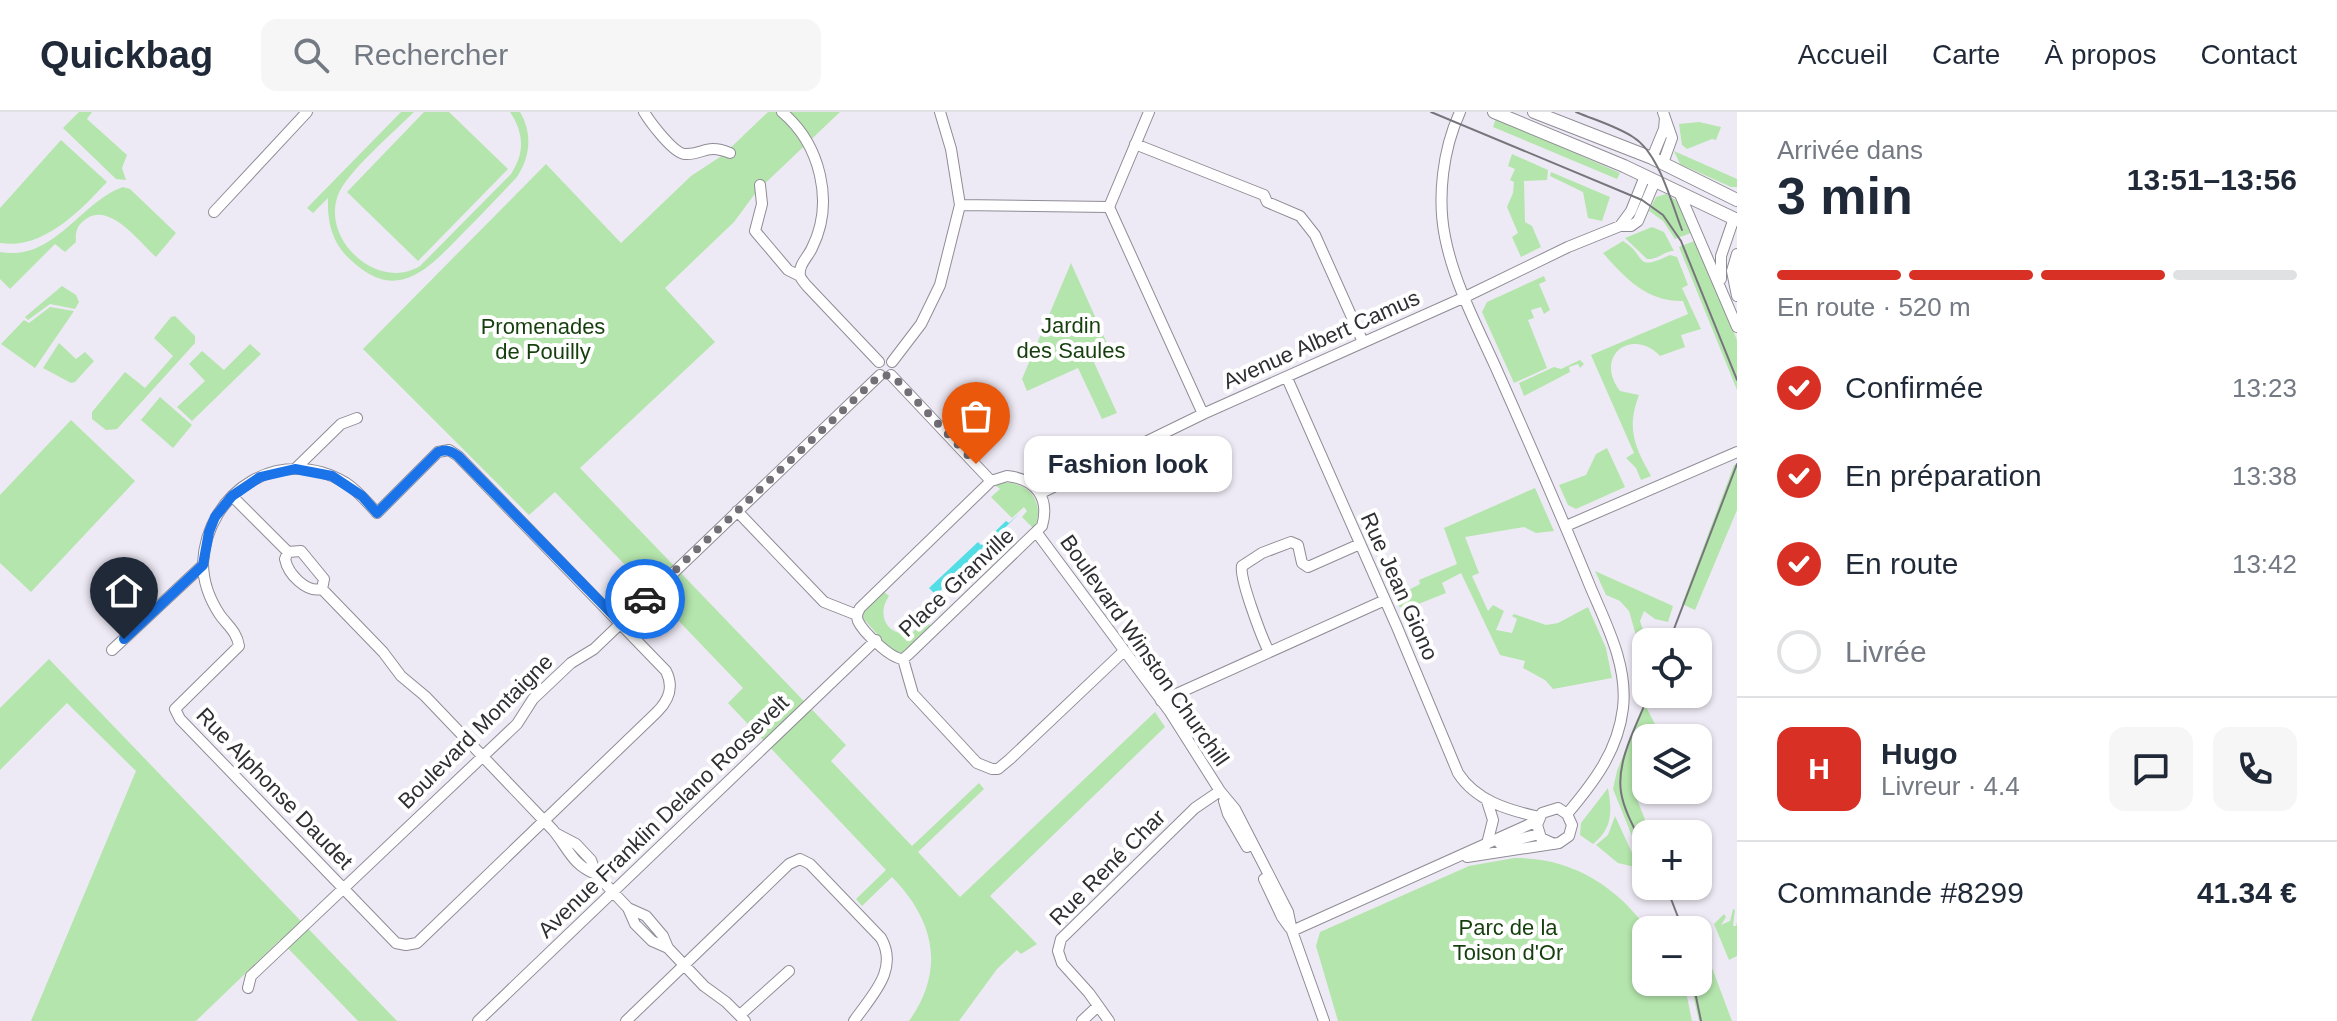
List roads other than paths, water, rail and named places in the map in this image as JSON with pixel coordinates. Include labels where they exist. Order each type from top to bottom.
[{"type":"main road","points":[[1494,112],[1736,217]]},
{"type":"main road","points":[[1534,112],[1657,160],[1737,200]]},
{"type":"main road","points":[[1650,178],[1657,160]]},
{"type":"street","points":[[214,212],[307,112]]},
{"type":"street","points":[[644,112],[651,124],[682,154],[713,148],[730,153]]},
{"type":"street","points":[[782,112],[807,141],[817,161],[823,197],[818,231],[801,267],[800,276]]},
{"type":"street","points":[[892,362],[921,324],[936,295],[948,261],[960,205],[951,149],[940,112]]},
{"type":"street","points":[[1149,112],[1109,207],[1203,414]]},
{"type":"street","points":[[1460,112],[1445,166],[1442,211],[1449,256],[1566,526],[1616,649],[1623,677],[1624,706],[1610,755],[1595,780],[1567,814]]},
{"type":"street","points":[[1657,160],[1664,114]]},
{"type":"street","points":[[1135,144],[1264,195],[1267,202],[1300,216],[1315,235],[1363,342]]},
{"type":"street","name":"Avenue Albert Camus","points":[[1041,493],[1203,414],[1620,226],[1650,178]]},
{"type":"street","points":[[760,185],[762,204],[755,231],[788,270],[800,276],[879,362]]},
{"type":"street","points":[[1679,192],[1737,327]]},
{"type":"street","points":[[960,205],[1109,207]]},
{"type":"street","points":[[1722,289],[1721,256],[1736,217]]},
{"type":"street","points":[[1737,254],[1732,278],[1737,296]]},
{"type":"street","points":[[886,375],[894,369],[887,359],[876,367],[991,481]]},
{"type":"street","name":"Boulevard Montaigne","points":[[248,988],[251,976],[519,721],[533,699],[571,663],[590,653],[737,511],[886,375]]},
{"type":"street","name":"Rue Jean Giono","points":[[1287,378],[1458,773],[1469,788],[1487,801],[1538,819]]},
{"type":"street","points":[[295,469],[341,424],[357,418]]},
{"type":"street","points":[[112,650],[203,565],[215,517],[232,496],[260,477],[295,469],[322,473],[348,485],[377,513],[438,452],[449,450],[666,671],[670,679],[668,698],[657,712],[414,944],[396,943],[344,888]]},
{"type":"street","points":[[1566,526],[1737,452]]},
{"type":"street","points":[[737,511],[824,602],[857,615],[860,608],[903,564],[991,481],[1007,476],[1018,477],[1041,493]]},
{"type":"street","name":"Place Granville","points":[[857,615],[859,623],[891,656],[903,659],[1037,533],[1044,519],[1041,493]]},
{"type":"street","points":[[232,496],[288,552],[301,551],[324,579],[322,589]]},
{"type":"street","name":"Boulevard Winston Churchill","points":[[1037,533],[1161,701],[1220,791],[1228,814],[1292,931],[1324,1021]]},
{"type":"street","points":[[1269,652],[1256,625],[1249,593],[1240,574],[1242,566],[1262,553],[1291,542],[1298,545],[1302,563],[1308,567],[1360,544]]},
{"type":"street","points":[[288,552],[285,559],[288,569],[309,589],[322,589],[383,652],[401,676],[411,682],[557,834],[567,853],[613,891],[628,908],[635,924],[652,941],[668,948],[704,986],[743,1018],[789,971]]},
{"type":"street","name":"Rue Alphonse Daudet","points":[[203,565],[212,602],[237,636],[239,646],[175,709],[180,719],[344,888]]},
{"type":"street","points":[[1161,701],[1385,600]]},
{"type":"street","name":"Avenue Franklin Delano Roosevelt","points":[[478,1021],[876,640]]},
{"type":"street","points":[[903,659],[913,694],[977,763],[998,769],[1124,651]]},
{"type":"street","name":"Rue René Char","points":[[1109,1021],[1062,963],[1058,951],[1061,939],[1185,817],[1220,791]]},
{"type":"street","points":[[1487,801],[1493,820],[1487,844]]},
{"type":"street","points":[[1292,931],[1487,844],[1538,819],[1552,808],[1571,819],[1571,831],[1564,840],[1554,844],[1456,858]]},
{"type":"street","points":[[1538,819],[1539,834],[1545,841],[1554,844]]},
{"type":"street","points":[[1474,850],[1539,834]]},
{"type":"street","points":[[626,1021],[789,864],[802,859],[881,938],[888,952],[885,975],[854,1021]]},
{"type":"street","points":[[1082,1021],[1098,1006]]},
{"type":"water","points":[[1023,510],[936,595],[929,588],[978,542],[981,545],[1006,521],[1009,523]]},
{"type":"tram line","points":[[1431,112],[1642,200],[1663,215],[1681,241],[1737,380]]},
{"type":"tram line","points":[[1576,112],[1620,130],[1642,144],[1657,166],[1682,230]]},
{"type":"tram line","points":[[1674,628],[1737,464]]},
{"type":"tram line","points":[[1632,824],[1620,780],[1629,742],[1643,708]]},
{"type":"tram line","points":[[1671,900],[1678,916]]},
{"type":"tram line","points":[[1696,996],[1701,1021]]},
{"type":"place","name":"Fashion look","points":[[976,464]]},
{"type":"park label","name":"Promenades de Pouilly","points":[[543,338]]},
{"type":"park label","name":"Jardin des Saules","points":[[1071,338]]},
{"type":"park label","name":"Parc de la Toison d'Or","points":[[1508,940]]}]
